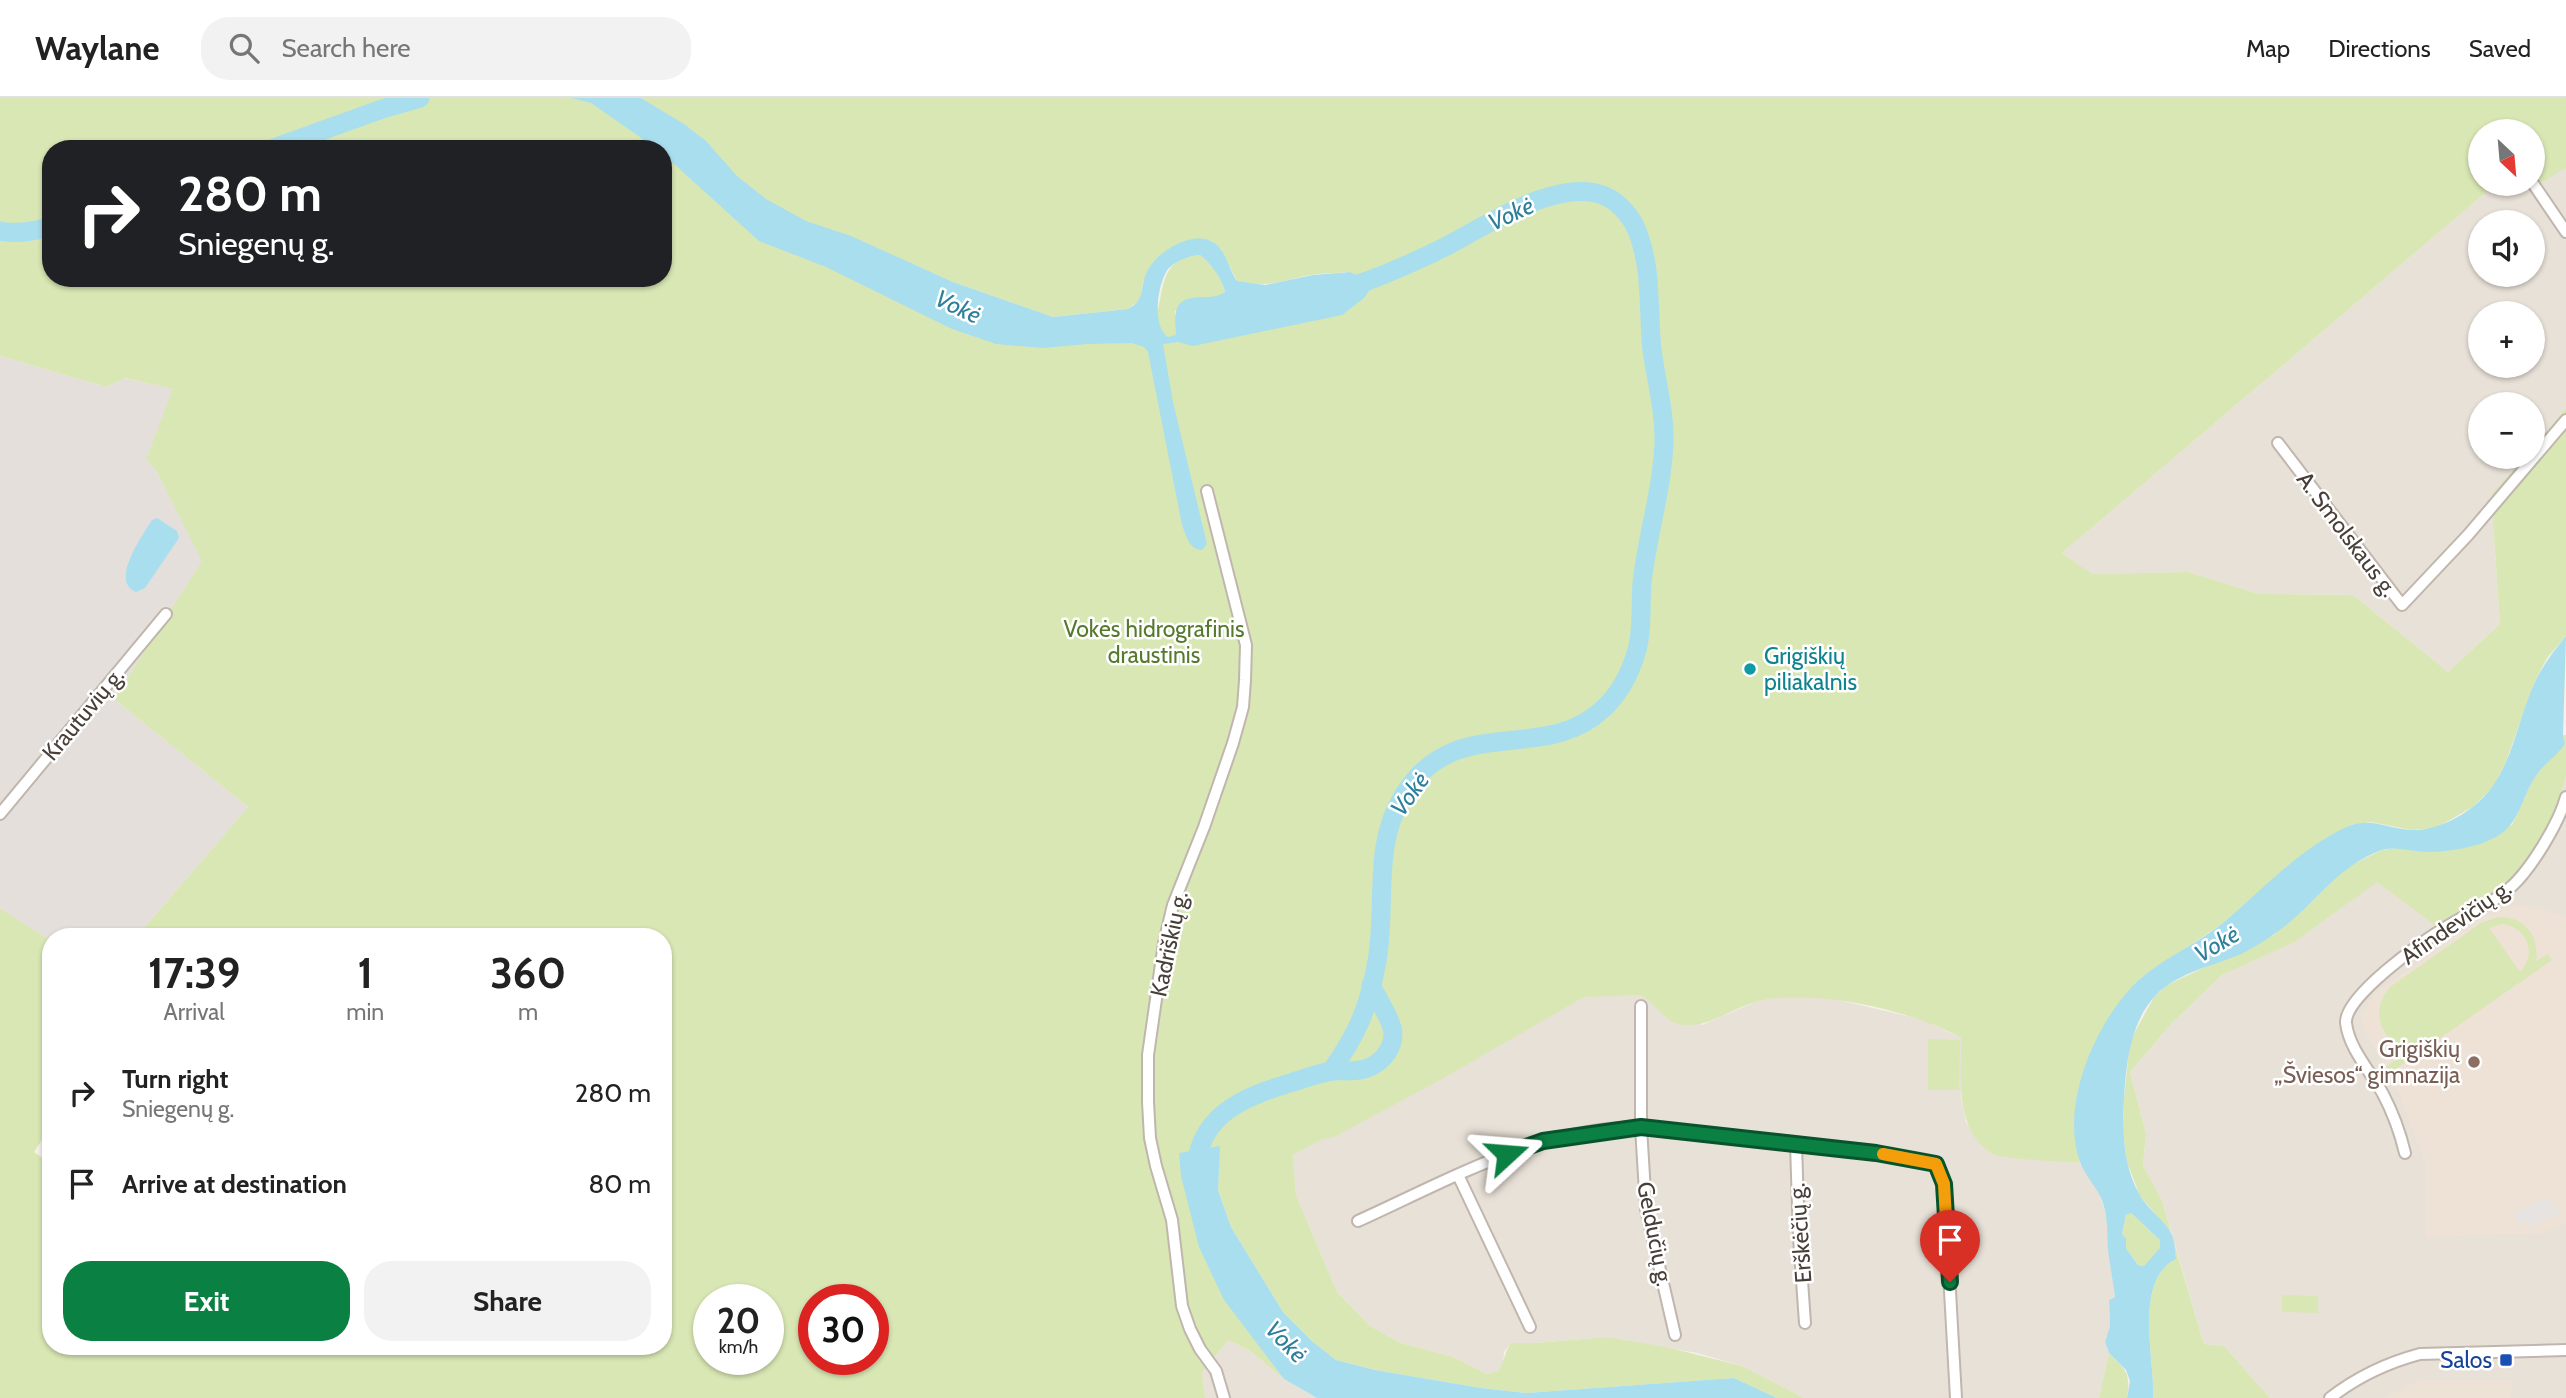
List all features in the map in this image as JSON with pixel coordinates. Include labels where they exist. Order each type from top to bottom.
[{"type":"street","points":[[2542,196],[2566,232]]},
{"type":"street","name":"A. Smolskaus g.","points":[[2278,443],[2402,605],[2468,535],[2566,420]]},
{"type":"street","name":"Kadriškių g.","points":[[1207,491],[1245,645],[1243,707],[1204,827],[1173,905],[1164,943],[1149,1055],[1148,1102],[1150,1138],[1172,1220],[1182,1306],[1200,1349],[1216,1371],[1224,1398]]},
{"type":"street","name":"Krautuvių g.","points":[[0,814],[166,614]]},
{"type":"street","name":"Afindevičių g.","points":[[2405,1153],[2400,1128],[2354,1046],[2347,1027],[2349,1011],[2382,975],[2441,930],[2512,886],[2556,824],[2566,797]]},
{"type":"street","name":"Geldučių g.","points":[[1642,1006],[1641,1127],[1646,1209],[1675,1335]]},
{"type":"street","points":[[1358,1221],[1458,1175],[1543,1141],[1641,1127],[1926,1161],[1936,1164],[1944,1184],[1956,1398]]},
{"type":"street","name":"Erškėčių g.","points":[[1796,1144],[1805,1323]]},
{"type":"street","points":[[1458,1175],[1530,1327]]},
{"type":"street","points":[[2330,1398],[2360,1377],[2420,1354],[2566,1350]]},
{"type":"shaded area","points":[[2566,169],[2566,408],[2545,433],[2545,392],[2468,392],[2468,469],[2514,469],[2491,496],[2500,624],[2448,672],[2353,595],[2259,594],[2188,572],[2091,574],[2062,553],[2482,196],[2545,196],[2545,178]]},
{"type":"shaded area","points":[[0,356],[106,387],[124,378],[174,389],[146,459],[157,472],[203,561],[114,699],[248,807],[144,928],[42,928],[42,935],[0,908]]},
{"type":"shaded area","points":[[2566,776],[2566,1398],[2270,1398],[2224,1346],[2204,1344],[2162,1200],[2143,1166],[2146,1134],[2130,1072],[2171,1024],[2222,975],[2293,943],[2377,881],[2436,926],[2495,892],[2554,819]]},
{"type":"shaded area","name":"Grigiškių „Šviesos“ gimnazija","points":[[2515,905],[2566,915],[2566,1224],[2541,1234],[2426,1237],[2426,1166],[2399,1093],[2364,1030],[2361,1014],[2376,992],[2478,920],[2499,909]]},
{"type":"shaded area","points":[[1625,990],[1644,996],[1658,1009],[1702,1025],[1755,1002],[1781,996],[1830,998],[1924,1020],[1961,1038],[1961,1097],[1966,1122],[1982,1144],[1995,1155],[2080,1163],[2096,1187],[2103,1204],[2109,1228],[2108,1247],[2115,1298],[2109,1300],[2110,1326],[2105,1342],[2109,1353],[2099,1398],[1804,1398],[1742,1366],[1697,1353],[1607,1337],[1511,1343],[1504,1352],[1503,1364],[1498,1371],[1487,1374],[1453,1357],[1401,1343],[1370,1326],[1337,1292],[1296,1195],[1293,1155],[1438,1077],[1572,994]]},
{"type":"shaded area","points":[[2546,1198],[2562,1212],[2530,1227],[2527,1220],[2519,1224],[2514,1213]]},
{"type":"shaded area","points":[[1228,1340],[1250,1351],[1284,1379],[1317,1398],[1205,1398],[1202,1373]]},
{"type":"shaded area","points":[[2421,1380],[2512,1380],[2511,1398],[2385,1398]]},
{"type":"green space","name":"Vokės hidrografinis draustinis","points":[[0,98],[2566,98],[2566,169],[2545,180],[2545,119],[2468,119],[2468,196],[2482,196],[2062,553],[2092,574],[2188,572],[2259,594],[2353,595],[2448,672],[2500,624],[2491,495],[2514,469],[2545,469],[2545,433],[2566,408],[2566,636],[2547,658],[2535,681],[2505,764],[2493,787],[2474,806],[2436,828],[2412,830],[2371,822],[2351,825],[2287,868],[2219,926],[2141,978],[2075,1138],[2080,1163],[1998,1156],[1980,1144],[1971,1131],[1962,1101],[1961,1038],[1941,1028],[1862,1004],[1807,997],[1759,1001],[1699,1024],[1678,1024],[1640,995],[1584,997],[1440,1080],[1334,1137],[1323,1139],[1293,1155],[1296,1195],[1337,1292],[1370,1326],[1401,1343],[1453,1357],[1487,1374],[1498,1371],[1511,1343],[1607,1337],[1666,1347],[1742,1366],[1804,1398],[1777,1398],[1734,1378],[1526,1393],[1375,1370],[1336,1360],[1283,1312],[1231,1227],[1218,1190],[1219,1156],[1180,1162],[1256,1341],[1284,1379],[1250,1351],[1228,1340],[1202,1373],[1205,1398],[0,1398],[0,908],[42,935],[42,1140],[34,1152],[42,1158],[42,1355],[672,1355],[672,928],[144,928],[248,807],[114,699],[202,561],[157,472],[146,459],[173,389],[125,378],[106,387],[0,356]],"holes":[[[858,240],[953,282],[1053,317],[1128,309],[1141,299],[1143,281],[1211,241],[1221,249],[1237,281],[1266,284],[1310,275],[1350,272],[1177,330],[1175,311],[1221,296],[1225,292],[1219,277],[1200,255],[1181,260],[1170,268],[1164,282],[1158,313],[1162,333],[1003,335]]]},
{"type":"green space","points":[[2563,735],[2566,735],[2566,776],[2554,819],[2513,877],[2495,892],[2436,926],[2377,882],[2293,943],[2222,975],[2171,1024],[2130,1072],[2146,1134],[2143,1166],[2162,1200],[2171,1232],[2140,1196],[2127,1162],[2123,1134],[2130,1041],[2154,997],[2167,985],[2274,935],[2345,868],[2382,850],[2397,848],[2416,851],[2512,825],[2534,777],[2565,744]]},
{"type":"green space","points":[[2498,917],[2523,924],[2533,936],[2536,961],[2548,954],[2552,960],[2390,1073],[2386,1067],[2411,1049],[2392,1040],[2381,1025],[2380,1006],[2390,987],[2481,923]],"holes":[[[2502,924],[2511,926],[2523,935],[2529,949],[2525,965],[2520,972],[2489,928]]]},
{"type":"green space","points":[[1928,1039],[1960,1040],[1959,1090],[1928,1090]]},
{"type":"green space","points":[[2131,1213],[2160,1240],[2161,1248],[2144,1266],[2138,1265],[2126,1248],[2126,1238],[2122,1234],[2126,1215]]},
{"type":"green space","points":[[2174,1243],[2204,1344],[2224,1346],[2270,1398],[2153,1398],[2150,1302],[2163,1269],[2176,1259]]},
{"type":"green space","points":[[2282,1295],[2318,1296],[2318,1313],[2282,1312]]},
{"type":"green space","points":[[2109,1353],[2128,1377],[2127,1398],[2099,1398]]},
{"type":"water","points":[[571,98],[641,98],[706,141],[737,176],[766,199],[806,221],[851,236],[953,282],[1053,317],[1128,309],[1141,296],[1146,274],[1155,260],[1171,247],[1192,239],[1211,241],[1219,247],[1237,281],[1265,285],[1313,275],[1350,272],[1369,281],[1371,288],[1364,298],[1342,315],[1193,346],[1178,342],[1163,344],[1173,402],[1207,544],[1202,550],[1189,541],[1182,525],[1148,352],[1144,347],[1132,343],[1042,348],[996,344],[952,329],[826,267],[759,241],[672,162],[672,140],[644,140],[591,103]],"holes":[[[1200,255],[1212,267],[1225,292],[1184,301],[1176,312],[1176,335],[1168,337],[1159,323],[1158,313],[1159,292],[1165,274],[1172,265],[1192,256]]]},
{"type":"water","points":[[157,518],[177,531],[179,538],[145,588],[136,592],[129,586],[126,578],[127,568],[142,536],[152,520]]},
{"type":"water","points":[[2566,636],[2565,744],[2537,774],[2508,828],[2484,843],[2461,849],[2426,852],[2389,849],[2363,859],[2336,879],[2287,925],[2265,940],[2241,954],[2185,976],[2165,987],[2140,1018],[2131,1044],[2126,1072],[2123,1111],[2125,1149],[2135,1186],[2172,1236],[2176,1259],[2163,1269],[2150,1302],[2153,1398],[2127,1398],[2130,1381],[2126,1370],[2109,1353],[2105,1342],[2110,1326],[2109,1300],[2115,1297],[2105,1209],[2080,1162],[2075,1139],[2074,1114],[2078,1089],[2086,1063],[2110,1016],[2140,979],[2219,926],[2297,858],[2331,835],[2349,826],[2365,823],[2420,830],[2453,820],[2474,806],[2496,780],[2511,749],[2534,684],[2544,665]],"holes":[[[2131,1213],[2160,1240],[2160,1248],[2144,1266],[2138,1265],[2126,1248],[2126,1238],[2122,1234],[2126,1215]]]},
{"type":"water","points":[[1220,1146],[1218,1190],[1231,1227],[1283,1312],[1336,1360],[1375,1370],[1526,1393],[1734,1378],[1777,1398],[1317,1398],[1284,1379],[1224,1300],[1199,1247],[1181,1176],[1179,1153]]},
{"type":"waterway","name":"Vokė","points":[[296,140],[420,98]]},
{"type":"waterway","name":"Vokė","points":[[1331,1071],[1355,1032],[1370,992],[1380,940],[1382,876],[1387,835],[1403,796],[1424,770],[1448,754],[1500,741],[1555,734],[1580,725],[1604,708],[1624,681],[1639,642],[1642,583],[1664,443],[1643,250],[1630,218],[1605,196],[1586,192],[1544,198],[1500,217],[1406,265],[1343,289]]},
{"type":"waterway","name":"Vokė","points":[[0,231],[25,232],[42,229]]},
{"type":"waterway","name":"Vokė","points":[[1195,1176],[1204,1138],[1213,1124],[1238,1103],[1254,1095],[1322,1073],[1366,1069],[1383,1058],[1390,1047],[1393,1034],[1388,1016],[1371,985]]},
{"type":"slow traffic","points":[[1883,1154],[1936,1164],[1944,1184],[1946,1219]]},
{"type":"place","name":"Grigiškių piliakalnis","points":[[1750,669]]},
{"type":"place","name":"Grigiškių „Šviesos“ gimnazija","points":[[2474,1062]]},
{"type":"place","name":"Salos","points":[[2506,1360]]},
{"type":"route","points":[[1507,1154],[1543,1141],[1641,1127],[1926,1161],[1936,1164],[1944,1184],[1950,1282]]}]
